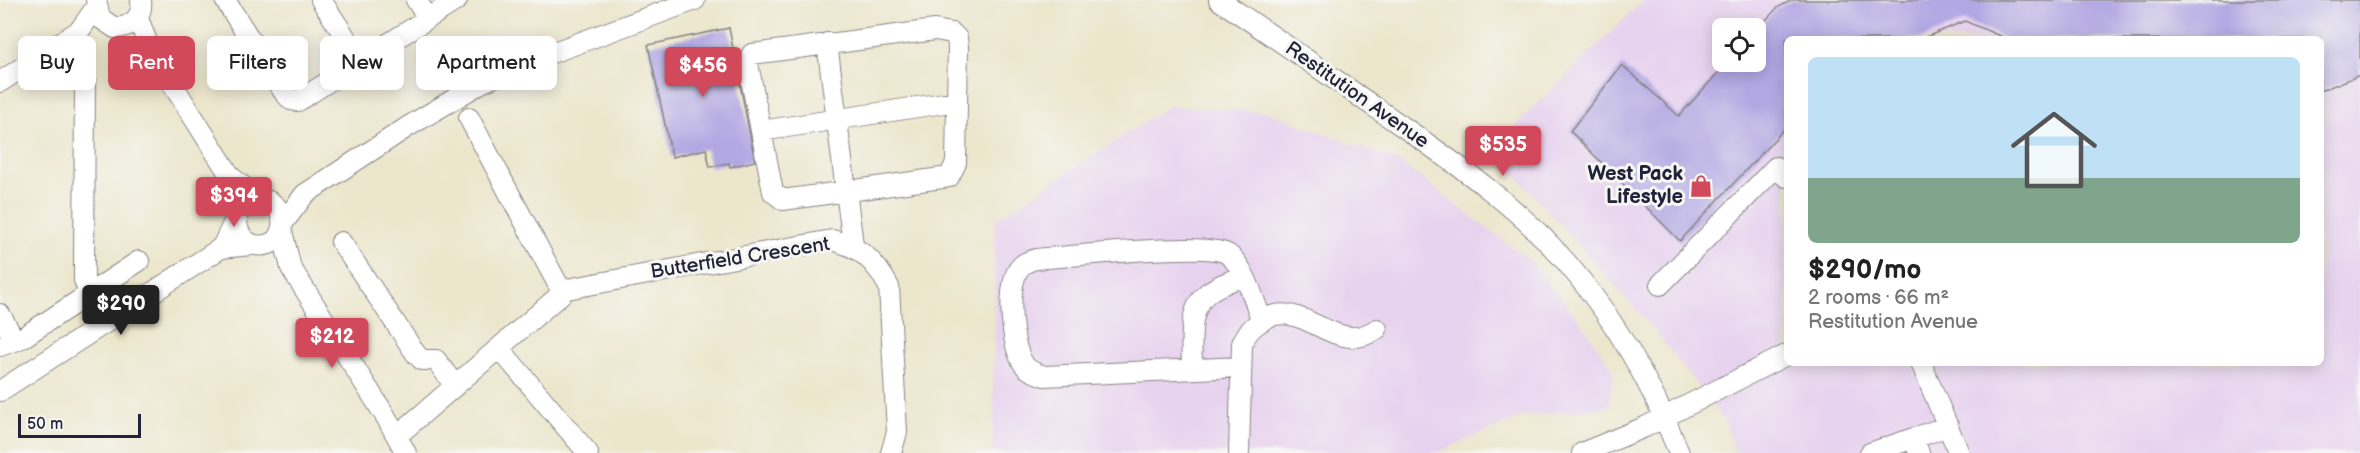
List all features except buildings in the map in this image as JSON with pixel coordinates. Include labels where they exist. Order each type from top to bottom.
[{"type":"street","points":[[225,0],[291,99],[298,101],[320,87]]},
{"type":"street","points":[[321,0],[345,36]]},
{"type":"street","points":[[416,0],[428,18]]},
{"type":"street","points":[[400,36],[457,0]]},
{"type":"street","points":[[0,391],[221,248],[275,241],[305,194],[409,126],[481,83],[527,62],[695,0]]},
{"type":"street","name":"Restitution Avenue","points":[[1219,0],[1423,141],[1485,187],[1536,230],[1573,269],[1637,362],[1664,416],[1678,453]]},
{"type":"street","points":[[96,3],[100,18],[133,12]]},
{"type":"street","points":[[80,30],[96,3]]},
{"type":"street","points":[[0,82],[80,30],[133,12]]},
{"type":"street","points":[[133,12],[149,47],[231,177],[240,235],[291,268]]},
{"type":"street","points":[[935,30],[952,33],[957,38],[956,163],[950,177],[783,200],[777,198],[773,192],[748,58],[752,54],[826,43],[935,30]]},
{"type":"street","points":[[826,43],[853,245]]},
{"type":"street","points":[[85,90],[84,280],[89,294]]},
{"type":"street","points":[[761,131],[957,101]]},
{"type":"street","points":[[469,117],[562,292]]},
{"type":"street","points":[[1660,285],[1776,167],[1784,175]]},
{"type":"street","points":[[231,177],[279,210],[291,268],[401,444]]},
{"type":"street","points":[[221,248],[247,203],[305,194]]},
{"type":"street","name":"Butterfield Crescent","points":[[401,444],[455,386],[562,292],[582,285],[832,240],[853,245],[880,271],[889,287],[897,432],[891,453]]},
{"type":"street","points":[[341,242],[416,354],[423,360],[436,360],[455,386]]},
{"type":"street","points":[[1241,367],[1044,376],[1028,369],[1018,354],[1011,314],[1012,288],[1018,270],[1031,260],[1046,258],[1196,248],[1222,250],[1230,256],[1243,276],[1262,321]]},
{"type":"street","points":[[0,314],[7,344],[139,261]]},
{"type":"street","points":[[1192,369],[1192,321],[1199,304],[1210,291],[1243,276]]},
{"type":"street","points":[[1239,453],[1244,337],[1262,321],[1284,314],[1353,338],[1377,329]]},
{"type":"street","points":[[500,348],[588,453]]},
{"type":"street","points":[[1582,453],[1664,416],[1784,356]]},
{"type":"street","points":[[1922,366],[1959,453]]},
{"type":"street","points":[[1870,453],[1916,445],[1948,426]]},
{"type":"shaded area","points":[[1644,0],[2360,0],[2360,453],[1734,453],[1726,423],[1655,331],[1492,148]]},
{"type":"shaded area","points":[[1169,106],[1267,112],[1398,161],[1529,260],[1579,319],[1614,371],[1608,407],[1524,416],[1436,453],[993,453],[995,220]]},
{"type":"place","name":"West Pack Lifestyle","points":[[1701,186]]}]
